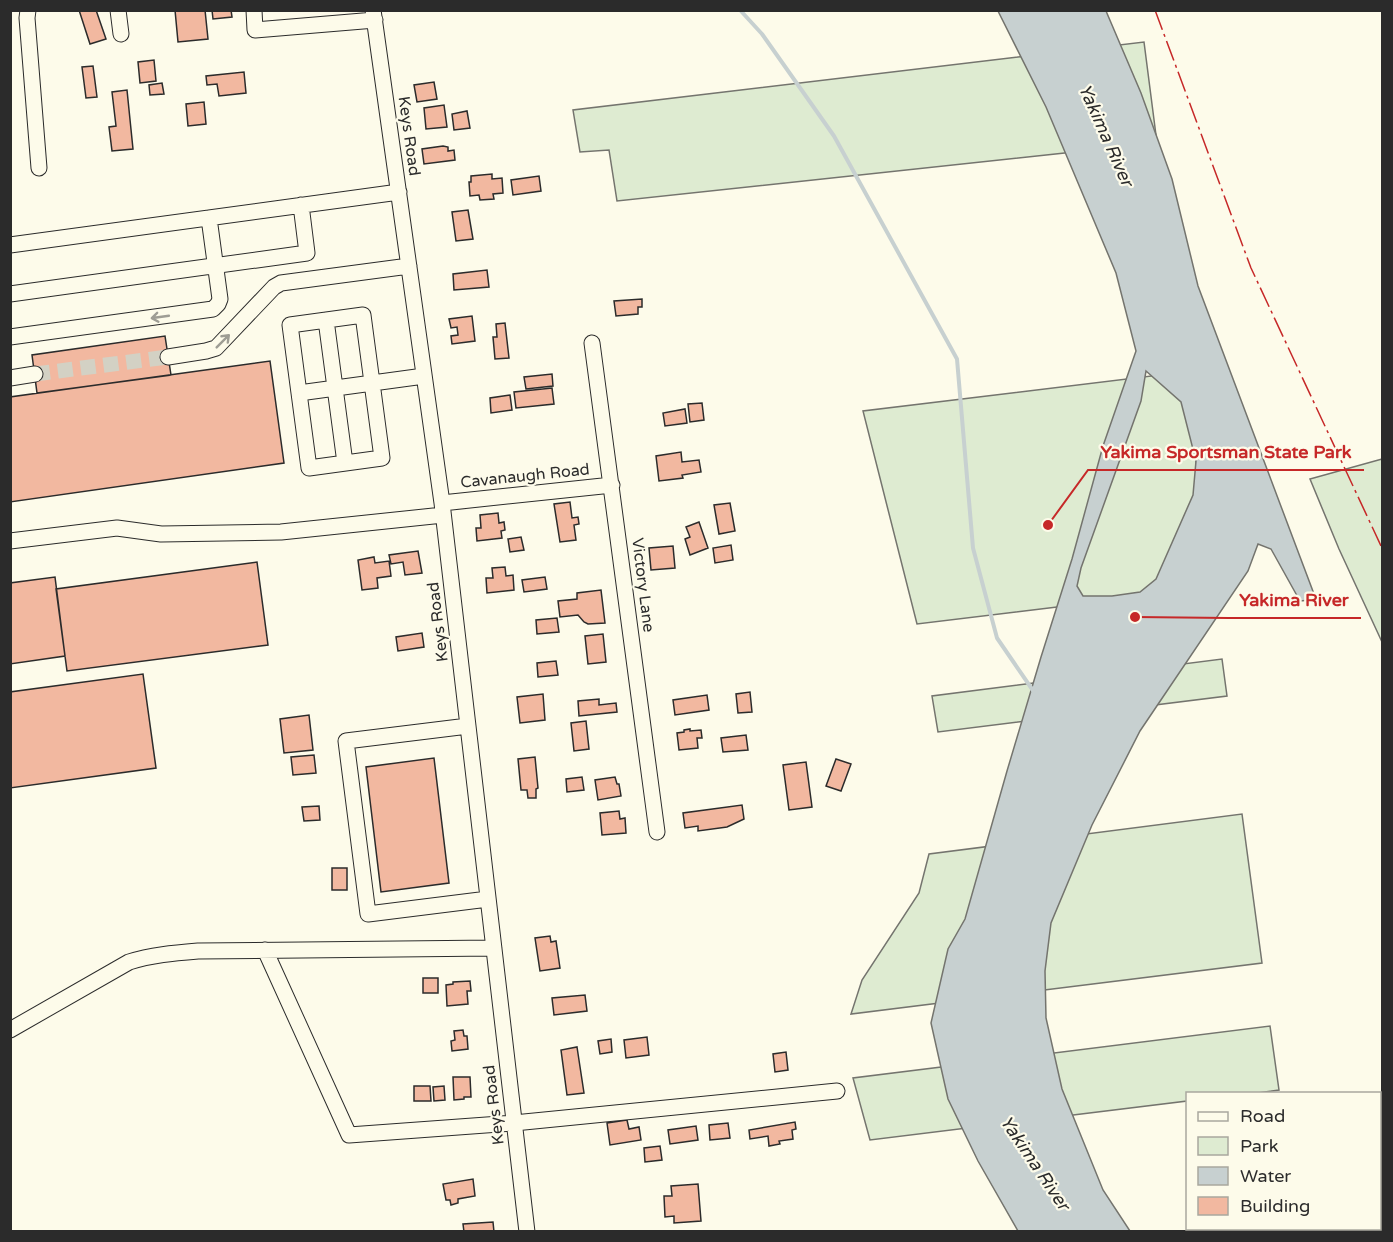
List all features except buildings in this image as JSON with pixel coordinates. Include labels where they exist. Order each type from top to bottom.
[{"type":"street","points":[[28,10],[39,168]]},
{"type":"street","points":[[118,10],[121,34]]},
{"type":"street","points":[[254,10],[255,30],[322,17],[374,15]]},
{"type":"street","name":"Keys Road","points":[[374,15],[443,509],[526,1232]]},
{"type":"street","points":[[10,245],[399,192]]},
{"type":"street","points":[[10,294],[307,253],[301,205]]},
{"type":"street","points":[[10,337],[213,309],[220,299],[209,218]]},
{"type":"street","points":[[168,357],[216,348],[281,283],[409,266]]},
{"type":"street","points":[[363,315],[372,384],[382,458],[309,468],[290,325],[363,315]]},
{"type":"street","points":[[326,320],[345,463]]},
{"type":"street","name":"Victory Lane","points":[[592,343],[657,832]]},
{"type":"street","points":[[10,378],[35,374]]},
{"type":"street","points":[[299,393],[424,376]]},
{"type":"street","name":"Cavanaugh Road","points":[[10,541],[117,528],[161,534],[280,532],[612,485]]},
{"type":"street","points":[[468,726],[346,741],[368,914],[488,899]]},
{"type":"street","points":[[10,1030],[129,962],[144,957],[198,951],[494,948]]},
{"type":"street","points":[[265,950],[349,1135],[514,1122],[837,1091]]},
{"type":"green space","points":[[1144,42],[1157,143],[617,201],[609,150],[580,152],[573,110]]},
{"type":"green space","points":[[1184,372],[1213,588],[917,624],[863,411]]},
{"type":"green space","points":[[1382,459],[1382,642],[1310,479]]},
{"type":"green space","points":[[1222,659],[1227,696],[938,732],[932,696]]},
{"type":"green space","points":[[1242,814],[1262,963],[851,1014],[862,980],[919,893],[929,854]]},
{"type":"green space","points":[[1270,1026],[1279,1090],[1186,1092],[1186,1101],[870,1140],[853,1078]]},
{"type":"water","name":"Yakima River","points":[[998,11],[1106,11],[1141,93],[1172,179],[1198,286],[1314,594],[1311,600],[1300,601],[1271,549],[1258,544],[1248,571],[1140,731],[1092,825],[1051,923],[1045,971],[1046,1018],[1062,1089],[1103,1190],[1130,1231],[1018,1231],[978,1161],[948,1099],[931,1023],[948,949],[965,919],[1007,771],[1072,559],[1103,446],[1136,351],[1116,273],[1046,107]],"holes":[[[1146,371],[1181,402],[1196,461],[1193,495],[1156,579],[1140,592],[1112,596],[1083,596],[1077,586],[1081,568],[1141,401]]]},
{"type":"waterway","points":[[740,10],[762,34],[834,136],[957,359],[973,548],[997,638],[1034,692]]},
{"type":"tunnel","points":[[35,374],[168,357]]},
{"type":"power","points":[[1155,10],[1251,268],[1382,548]]},
{"type":"place","name":"Yakima Sportsman State Park","points":[[1048,525]]},
{"type":"place","name":"Yakima River","points":[[1135,617]]}]
